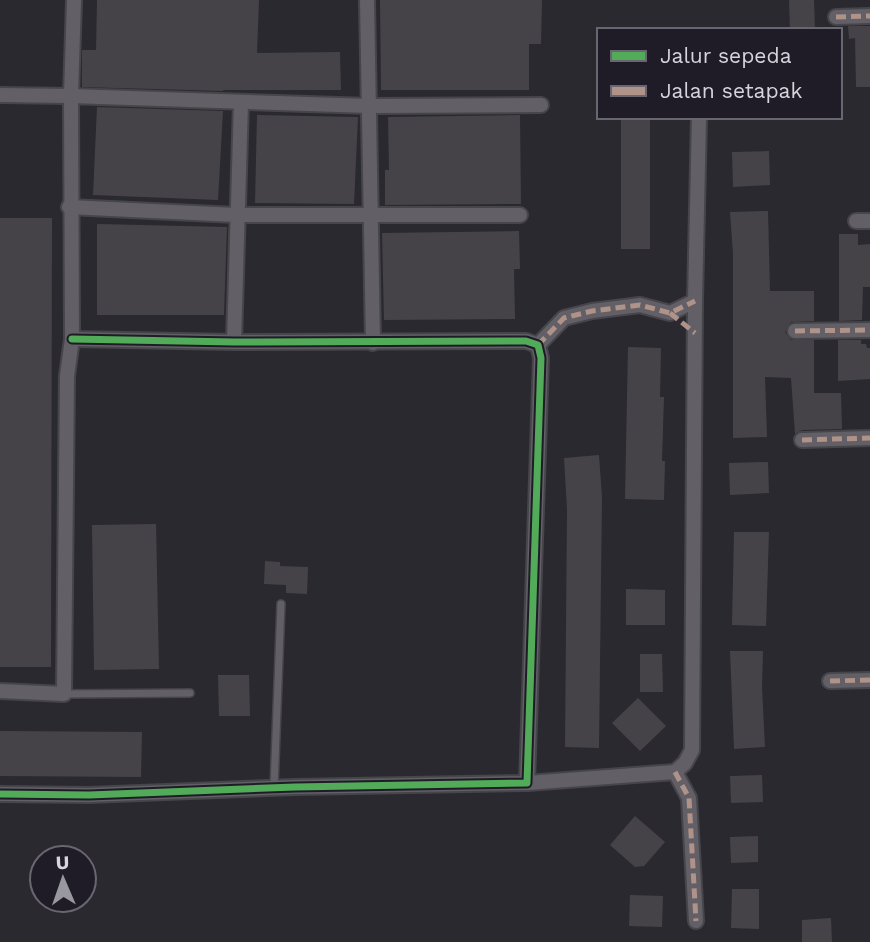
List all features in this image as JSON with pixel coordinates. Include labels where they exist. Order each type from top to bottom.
[{"type":"street","points":[[0,691],[64,694],[67,376],[72,339],[69,207],[74,0]]},
{"type":"street","points":[[367,0],[373,343]]},
{"type":"street","points":[[836,17],[870,16]]},
{"type":"street","points":[[0,95],[369,106],[541,105]]},
{"type":"street","points":[[234,342],[241,102]]},
{"type":"street","points":[[0,794],[89,795],[527,783],[675,772],[685,763],[692,750],[699,119]]},
{"type":"street","points":[[69,207],[236,215],[520,215]]},
{"type":"street","points":[[670,313],[695,301]]},
{"type":"street","points":[[538,345],[564,318],[592,311],[640,305],[670,313],[695,333]]},
{"type":"street","points":[[795,331],[870,330]]},
{"type":"street","points":[[72,339],[373,343],[526,341],[538,345]]},
{"type":"street","points":[[527,783],[541,358],[538,345]]},
{"type":"street","points":[[802,440],[870,438]]},
{"type":"street","points":[[830,681],[870,680]]},
{"type":"street","points":[[675,772],[689,799],[696,921]]},
{"type":"lane","points":[[274,788],[281,604]]},
{"type":"lane","points":[[64,694],[190,693]]},
{"type":"building","points":[[97,0],[259,0],[257,53],[340,52],[341,90],[223,91],[82,87],[82,50],[96,50]]},
{"type":"building","points":[[380,0],[542,0],[541,44],[529,44],[529,90],[381,90]]},
{"type":"building","points":[[789,0],[814,0],[815,28],[790,28]]},
{"type":"building","points":[[848,26],[870,26],[870,87],[856,87],[855,38],[849,39]]},
{"type":"building","points":[[97,107],[223,111],[218,200],[93,195]]},
{"type":"building","points":[[257,115],[358,117],[354,204],[255,203]]},
{"type":"building","points":[[520,115],[521,204],[385,205],[385,170],[389,170],[388,117]]},
{"type":"building","points":[[621,119],[650,119],[650,249],[621,249]]},
{"type":"building","points":[[769,151],[770,185],[733,187],[732,152]]},
{"type":"building","points":[[768,211],[770,291],[814,291],[814,321],[791,322],[785,332],[791,340],[814,340],[814,393],[841,393],[842,429],[802,430],[795,434],[791,378],[765,377],[767,437],[733,438],[733,254],[730,212]]},
{"type":"building","points":[[0,218],[52,218],[51,667],[0,667]]},
{"type":"building","points":[[97,224],[227,227],[224,315],[97,315]]},
{"type":"building","points":[[519,231],[520,269],[514,269],[515,319],[384,320],[382,233]]},
{"type":"building","points":[[839,234],[858,234],[858,245],[870,244],[870,287],[863,287],[862,320],[839,321]]},
{"type":"building","points":[[838,340],[861,340],[861,344],[870,348],[870,379],[838,381]]},
{"type":"building","points":[[628,347],[661,348],[664,500],[625,499]]},
{"type":"building","points":[[599,455],[602,497],[599,748],[565,747],[567,509],[564,458]]},
{"type":"building","points":[[768,462],[769,493],[730,495],[729,463]]},
{"type":"building","points":[[156,524],[159,669],[94,670],[92,525]]},
{"type":"building","points":[[734,532],[769,532],[766,626],[732,625]]},
{"type":"building","points":[[265,561],[280,562],[280,566],[308,567],[307,594],[286,593],[286,585],[264,584]]},
{"type":"building","points":[[626,589],[665,590],[665,625],[626,625]]},
{"type":"building","points":[[730,651],[763,651],[765,747],[734,749]]},
{"type":"building","points":[[640,654],[662,654],[663,692],[640,692]]},
{"type":"building","points":[[218,675],[249,675],[250,716],[219,716]]},
{"type":"building","points":[[638,698],[666,726],[640,751],[612,723]]},
{"type":"building","points":[[0,731],[142,732],[141,777],[0,776]]},
{"type":"building","points":[[762,775],[763,802],[731,803],[730,776]]},
{"type":"building","points":[[635,816],[665,842],[644,866],[635,867],[610,845]]},
{"type":"building","points":[[758,836],[758,862],[731,863],[730,837]]},
{"type":"building","points":[[732,889],[759,889],[759,929],[731,928]]},
{"type":"building","points":[[630,895],[663,896],[662,927],[629,926]]},
{"type":"building","points":[[831,918],[832,942],[802,942],[802,920]]},
{"type":"marked path","points":[[836,17],[870,16]]},
{"type":"marked path","points":[[538,345],[564,318],[592,311],[640,305],[670,313],[695,301]]},
{"type":"marked path","points":[[670,313],[695,333]]},
{"type":"marked path","points":[[795,331],[870,330]]},
{"type":"marked path","points":[[802,440],[870,438]]},
{"type":"marked path","points":[[830,681],[870,680]]},
{"type":"marked path","points":[[675,772],[689,798],[696,921]]},
{"type":"cycle path","points":[[0,794],[89,795],[295,787],[527,783],[541,358],[538,345],[526,341],[234,342],[72,339]]}]
